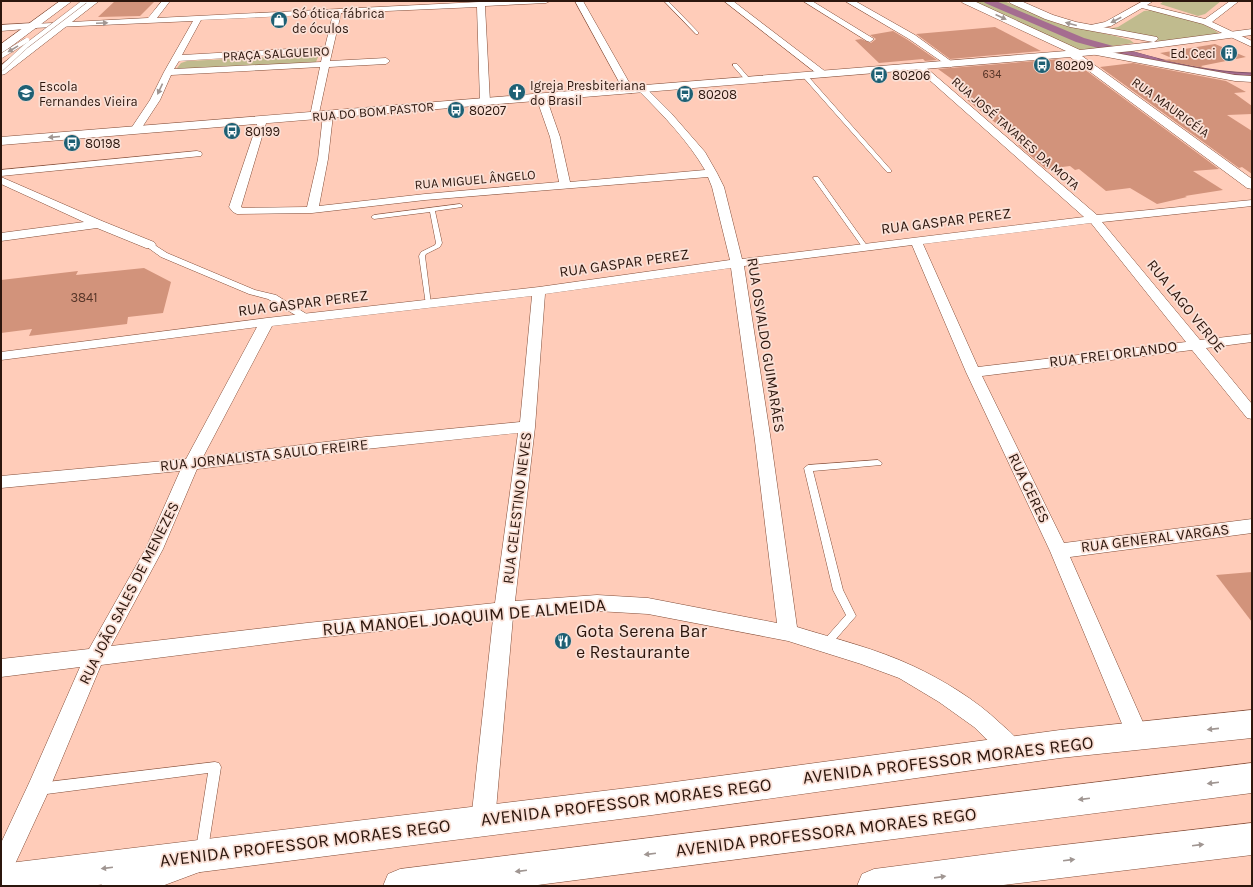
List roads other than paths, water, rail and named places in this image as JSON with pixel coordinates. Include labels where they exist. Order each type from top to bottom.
[{"type":"main road","points":[[1,49],[67,1]]},
{"type":"main road","points":[[1,70],[94,1]]},
{"type":"main road","name":"AVENIDA PROFESSOR MORAES REGO","points":[[1,882],[201,855],[659,799],[1013,750],[1252,724]]},
{"type":"main road","name":"AVENIDA PROFESSORA MORAES REGO","points":[[400,886],[1252,778]]},
{"type":"main road","points":[[874,886],[1020,866],[1252,839]]},
{"type":"main road","points":[[118,886],[201,855]]},
{"type":"street","points":[[151,20],[166,1]]},
{"type":"street","points":[[1,28],[198,18],[288,11],[338,11],[546,1]]},
{"type":"street","name":"RUA OSVALDO GUIMARÃES","points":[[579,1],[595,32],[636,90],[668,115],[696,149],[712,173],[718,187],[737,263],[763,441],[788,633]]},
{"type":"street","points":[[728,1],[823,74]]},
{"type":"street","points":[[807,1],[870,39]]},
{"type":"street","points":[[849,1],[912,36],[951,64]]},
{"type":"street","name":"RUA MAURICÉIA","points":[[966,1],[1076,54],[1252,184]]},
{"type":"street","points":[[1013,1],[1062,22],[1176,43]]},
{"type":"street","points":[[1089,28],[1108,24],[1149,1]]},
{"type":"street","points":[[1206,22],[1235,1]]},
{"type":"street","points":[[481,5],[485,102]]},
{"type":"street","points":[[1142,6],[1206,22],[1232,36],[1252,44]]},
{"type":"street","points":[[315,116],[325,63],[338,11]]},
{"type":"street","points":[[135,130],[155,100],[168,72],[198,18]]},
{"type":"street","name":"RUA DO BOM PASTOR","points":[[1,141],[1076,54],[1232,36],[1252,32]]},
{"type":"street","points":[[1123,34],[1136,41],[1137,46],[1135,48],[1156,53]]},
{"type":"street","name":"PRAÇA SALGUEIRO","points":[[176,58],[329,49]]},
{"type":"street","points":[[1097,52],[1252,80]]},
{"type":"street","points":[[1167,56],[1200,64],[1234,68]]},
{"type":"street","name":"PRAÇA SALGUEIRO","points":[[168,72],[386,61]]},
{"type":"street","name":"RUA JOSÉ TAVARES DA MOTA","points":[[920,67],[1094,219]]},
{"type":"street","points":[[1235,78],[1252,90]]},
{"type":"street","points":[[541,97],[555,137],[565,185]]},
{"type":"street","points":[[312,210],[323,159],[328,115]]},
{"type":"street","name":"RUA MIGUEL ÂNGELO","points":[[262,120],[235,207],[241,212],[312,210],[425,197],[712,173]]},
{"type":"street","points":[[1,173],[197,154]]},
{"type":"street","points":[[1,180],[98,224],[150,245],[164,255],[252,292],[272,297],[308,318]]},
{"type":"street","name":"RUA GASPAR PEREZ","points":[[1,356],[267,322],[539,291],[737,263],[865,247],[1094,219],[1252,203]]},
{"type":"street","name":"RUA LAGO VERDE","points":[[1094,219],[1252,414]]},
{"type":"street","points":[[1,237],[98,224]]},
{"type":"street","name":"RUA CERES","points":[[916,241],[973,372],[1059,551],[1138,736]]},
{"type":"street","name":"RUA CELESTINO NEVES","points":[[483,821],[504,610],[526,427],[539,291]]},
{"type":"street","name":"RUA JOÃO SALES DE MENEZES","points":[[1,869],[38,789],[94,658],[154,549],[191,464],[267,322]]},
{"type":"street","name":"RUA FREI ORLANDO","points":[[973,372],[1252,338]]},
{"type":"street","name":"RUA JORNALISTA SAULO FREIRE","points":[[1,482],[191,464],[366,443],[526,427]]},
{"type":"street","name":"RUA GENERAL VARGAS","points":[[1059,551],[1252,526]]},
{"type":"street","name":"RUA MANOEL JOAQUIM DE ALMEIDA","points":[[1,668],[94,658],[307,631],[504,610],[597,603],[648,606],[788,633],[826,644],[906,672],[946,695],[982,720],[1013,750]]},
{"type":"lane","points":[[1,56],[19,46],[78,1]]},
{"type":"lane","points":[[1,70],[26,46],[85,1]]},
{"type":"lane","points":[[666,1],[697,33]]},
{"type":"lane","points":[[735,65],[748,80]]},
{"type":"lane","points":[[805,76],[889,171]]},
{"type":"lane","points":[[816,178],[865,247]]},
{"type":"lane","points":[[374,216],[460,206]]},
{"type":"lane","points":[[428,304],[422,256],[423,253],[438,246],[439,243],[432,210]]},
{"type":"lane","points":[[826,644],[851,616],[838,590],[808,468],[878,463]]},
{"type":"lane","points":[[38,789],[215,767],[201,855]]},
{"type":"waterway","points":[[988,1],[1080,40],[1153,60]]},
{"type":"place","name":"Só ótica fábrica de óculos","points":[[279,20]]},
{"type":"place","name":"Ed. Ceci","points":[[1229,53]]},
{"type":"place","name":"80209","points":[[1042,65]]},
{"type":"place","name":"80206","points":[[879,75]]},
{"type":"place","name":"Igreja Presbiteriana do Brasil","points":[[517,92]]},
{"type":"place","name":"Escola Fernandes Vieira","points":[[26,93]]},
{"type":"place","name":"80208","points":[[685,94]]},
{"type":"place","name":"80207","points":[[456,110]]},
{"type":"place","name":"80199","points":[[232,131]]},
{"type":"place","name":"80198","points":[[72,143]]},
{"type":"place","name":"Gota Serena Bar e Restaurante","points":[[563,641]]}]
